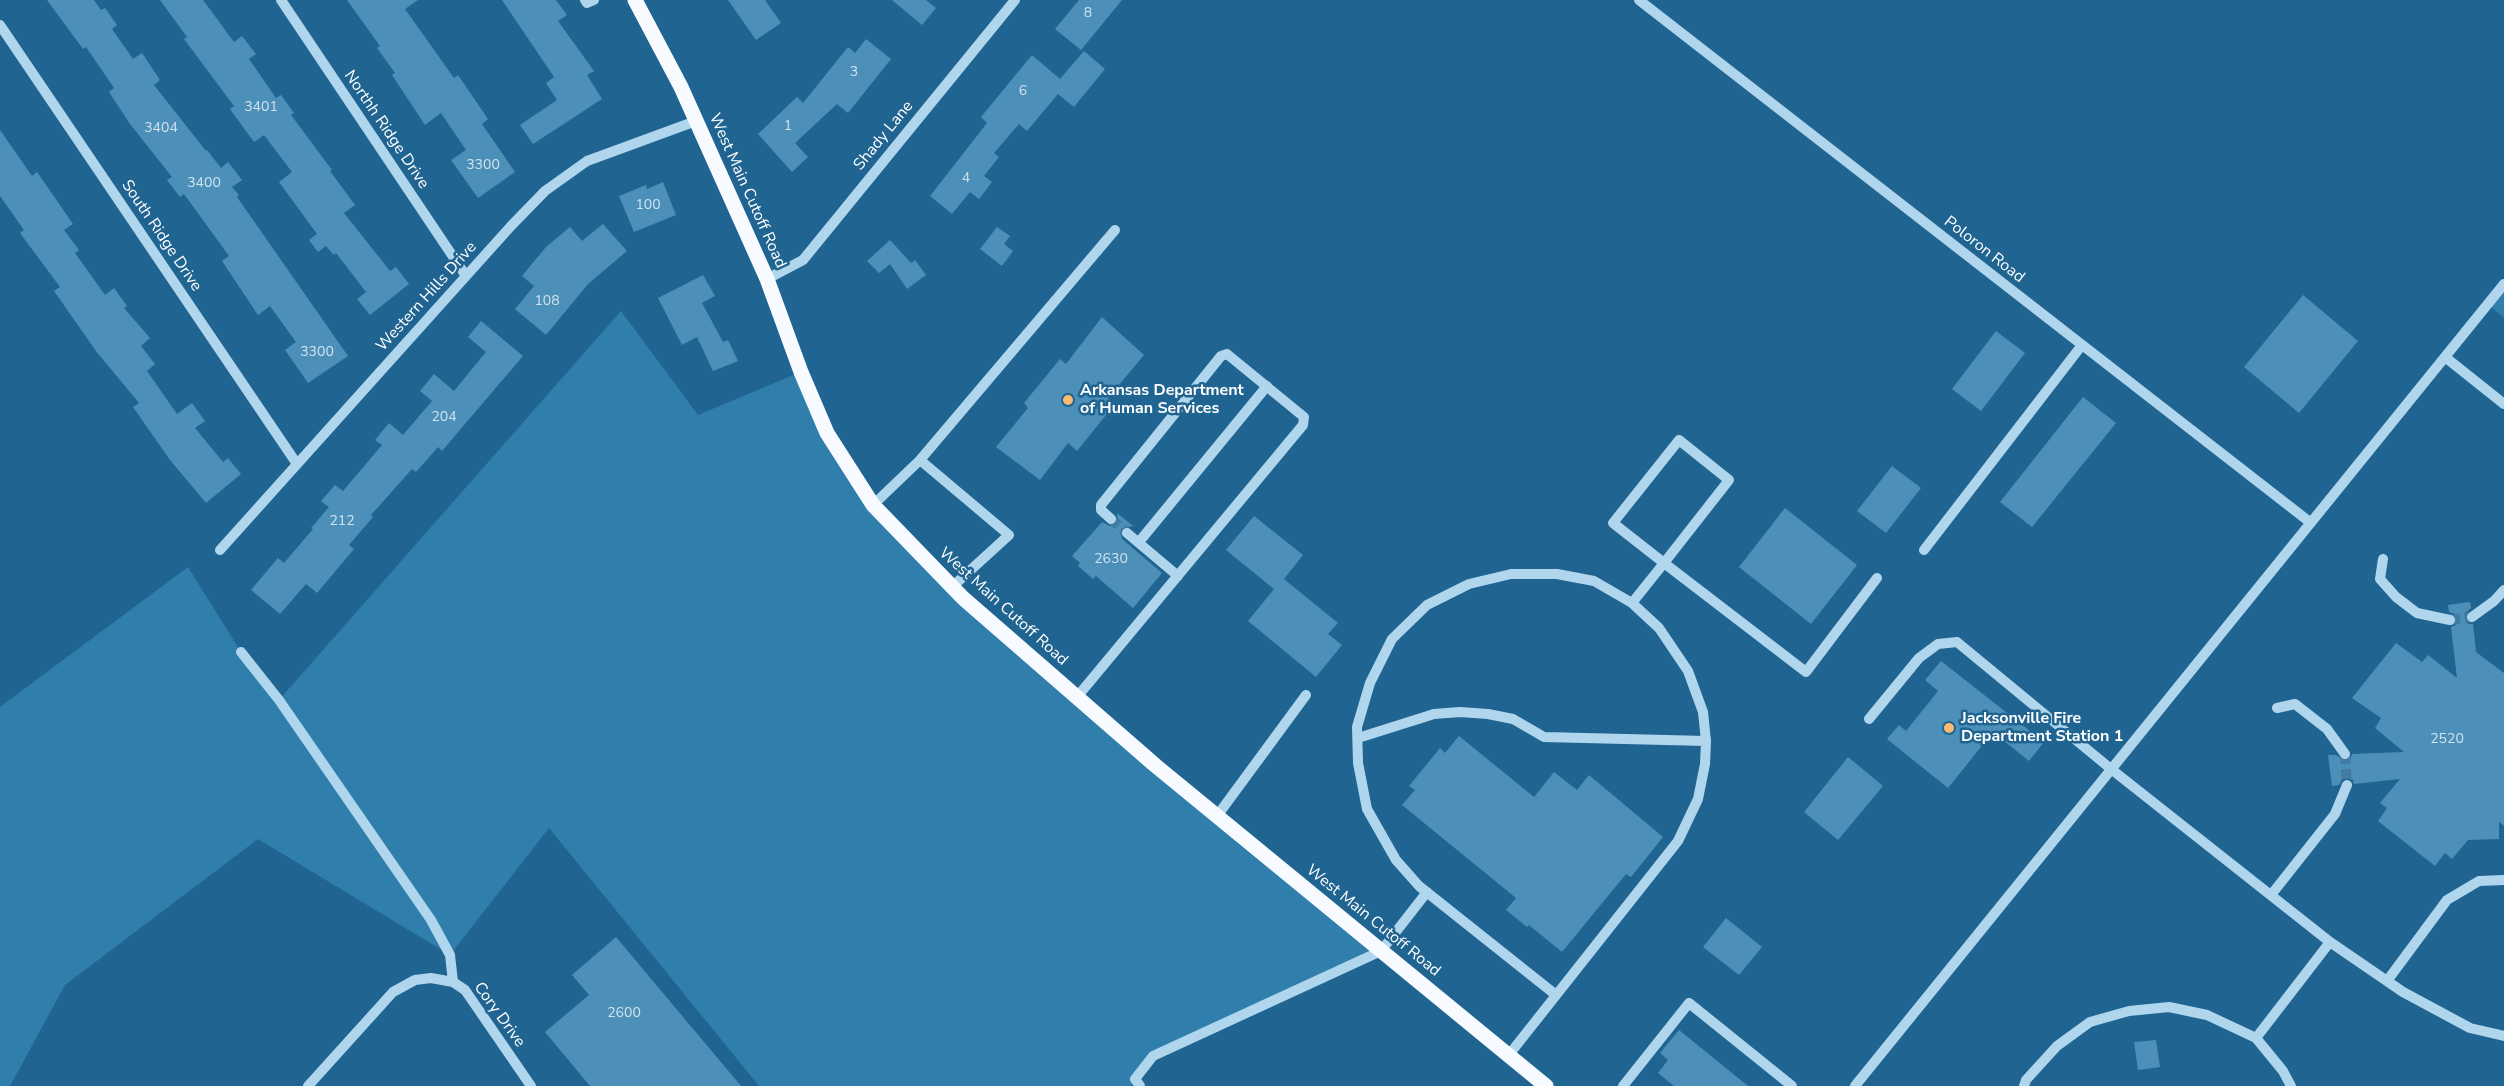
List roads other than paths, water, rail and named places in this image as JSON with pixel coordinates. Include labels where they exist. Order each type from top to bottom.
[{"type":"main road","name":"West Main Cutoff Road","points":[[635,0],[696,121],[767,279],[801,372],[827,433],[873,505],[952,587],[1077,697],[1217,816],[1546,1086]]},
{"type":"street","name":"Northh Ridge Drive","points":[[281,0],[466,276]]},
{"type":"street","points":[[585,0],[587,3],[594,0]]},
{"type":"street","name":"Shady Lane","points":[[767,279],[803,260],[1015,0]]},
{"type":"street","name":"Poloron Road","points":[[1639,0],[2311,523]]},
{"type":"street","name":"South Ridge Drive","points":[[0,25],[297,464]]},
{"type":"street","name":"Western Hills Drive","points":[[220,550],[545,191],[587,161],[696,121]]},
{"type":"street","points":[[873,505],[920,460],[1115,230]]},
{"type":"street","points":[[1855,1086],[2504,284]]},
{"type":"street","points":[[1924,550],[2082,345]]},
{"type":"street","points":[[1077,697],[1303,426],[1304,417],[1227,354],[1221,356],[1101,505],[1101,510],[1111,519]]},
{"type":"street","points":[[2445,357],[2504,404]]},
{"type":"street","points":[[1139,542],[1268,386]]},
{"type":"street","points":[[1632,603],[1664,562],[1729,480],[1679,440],[1613,523],[1664,562],[1806,672],[1877,578]]},
{"type":"street","points":[[920,460],[1009,535],[952,587]]},
{"type":"street","points":[[1127,533],[1178,576]]},
{"type":"street","points":[[2383,559],[2380,579],[2396,597],[2417,613],[2450,620]]},
{"type":"street","points":[[1509,1056],[1678,841],[1698,800],[1705,764],[1706,741],[1703,712],[1688,671],[1659,628],[1632,603],[1594,581],[1545,574],[1511,574],[1469,584],[1427,604],[1392,639],[1370,683],[1357,727],[1358,763],[1367,809],[1396,860],[1427,892],[1556,995]]},
{"type":"street","points":[[2472,617],[2494,602],[2504,590]]},
{"type":"street","points":[[1869,719],[1919,658],[1938,644],[1957,642],[2111,769],[2330,942],[2387,981],[2470,1028],[2504,1036]]},
{"type":"street","points":[[241,652],[279,700],[431,920],[450,955],[453,982]]},
{"type":"street","points":[[1217,816],[1306,695]]},
{"type":"street","points":[[2277,708],[2295,704],[2327,729],[2345,754]]},
{"type":"street","points":[[1358,738],[1434,714],[1461,712],[1513,719],[1544,737],[1706,741]]},
{"type":"street","points":[[2271,895],[2335,814],[2347,785]]},
{"type":"street","points":[[2387,981],[2447,900],[2479,881],[2504,880]]},
{"type":"street","points":[[1140,1086],[1135,1079],[1153,1056],[1381,951],[1427,892]]},
{"type":"street","points":[[2256,1038],[2330,942]]},
{"type":"street","name":"Cory Drive","points":[[308,1086],[393,992],[415,980],[430,978],[453,982],[465,990],[531,1086]]},
{"type":"street","points":[[1627,1085],[1689,1003],[1786,1084]]},
{"type":"street","points":[[2024,1086],[2026,1080],[2057,1047],[2090,1022],[2129,1011],[2169,1007],[2207,1015],[2256,1038],[2283,1071],[2291,1086]]},
{"type":"tunnel","points":[[1111,519],[1127,533]]},
{"type":"tunnel","points":[[2450,620],[2472,617]]},
{"type":"tunnel","points":[[2345,754],[2347,785]]},
{"type":"place","name":"Arkansas Department of Human Services","points":[[1068,400]]},
{"type":"place","name":"Jacksonville Fire Department Station 1","points":[[1949,728]]}]
